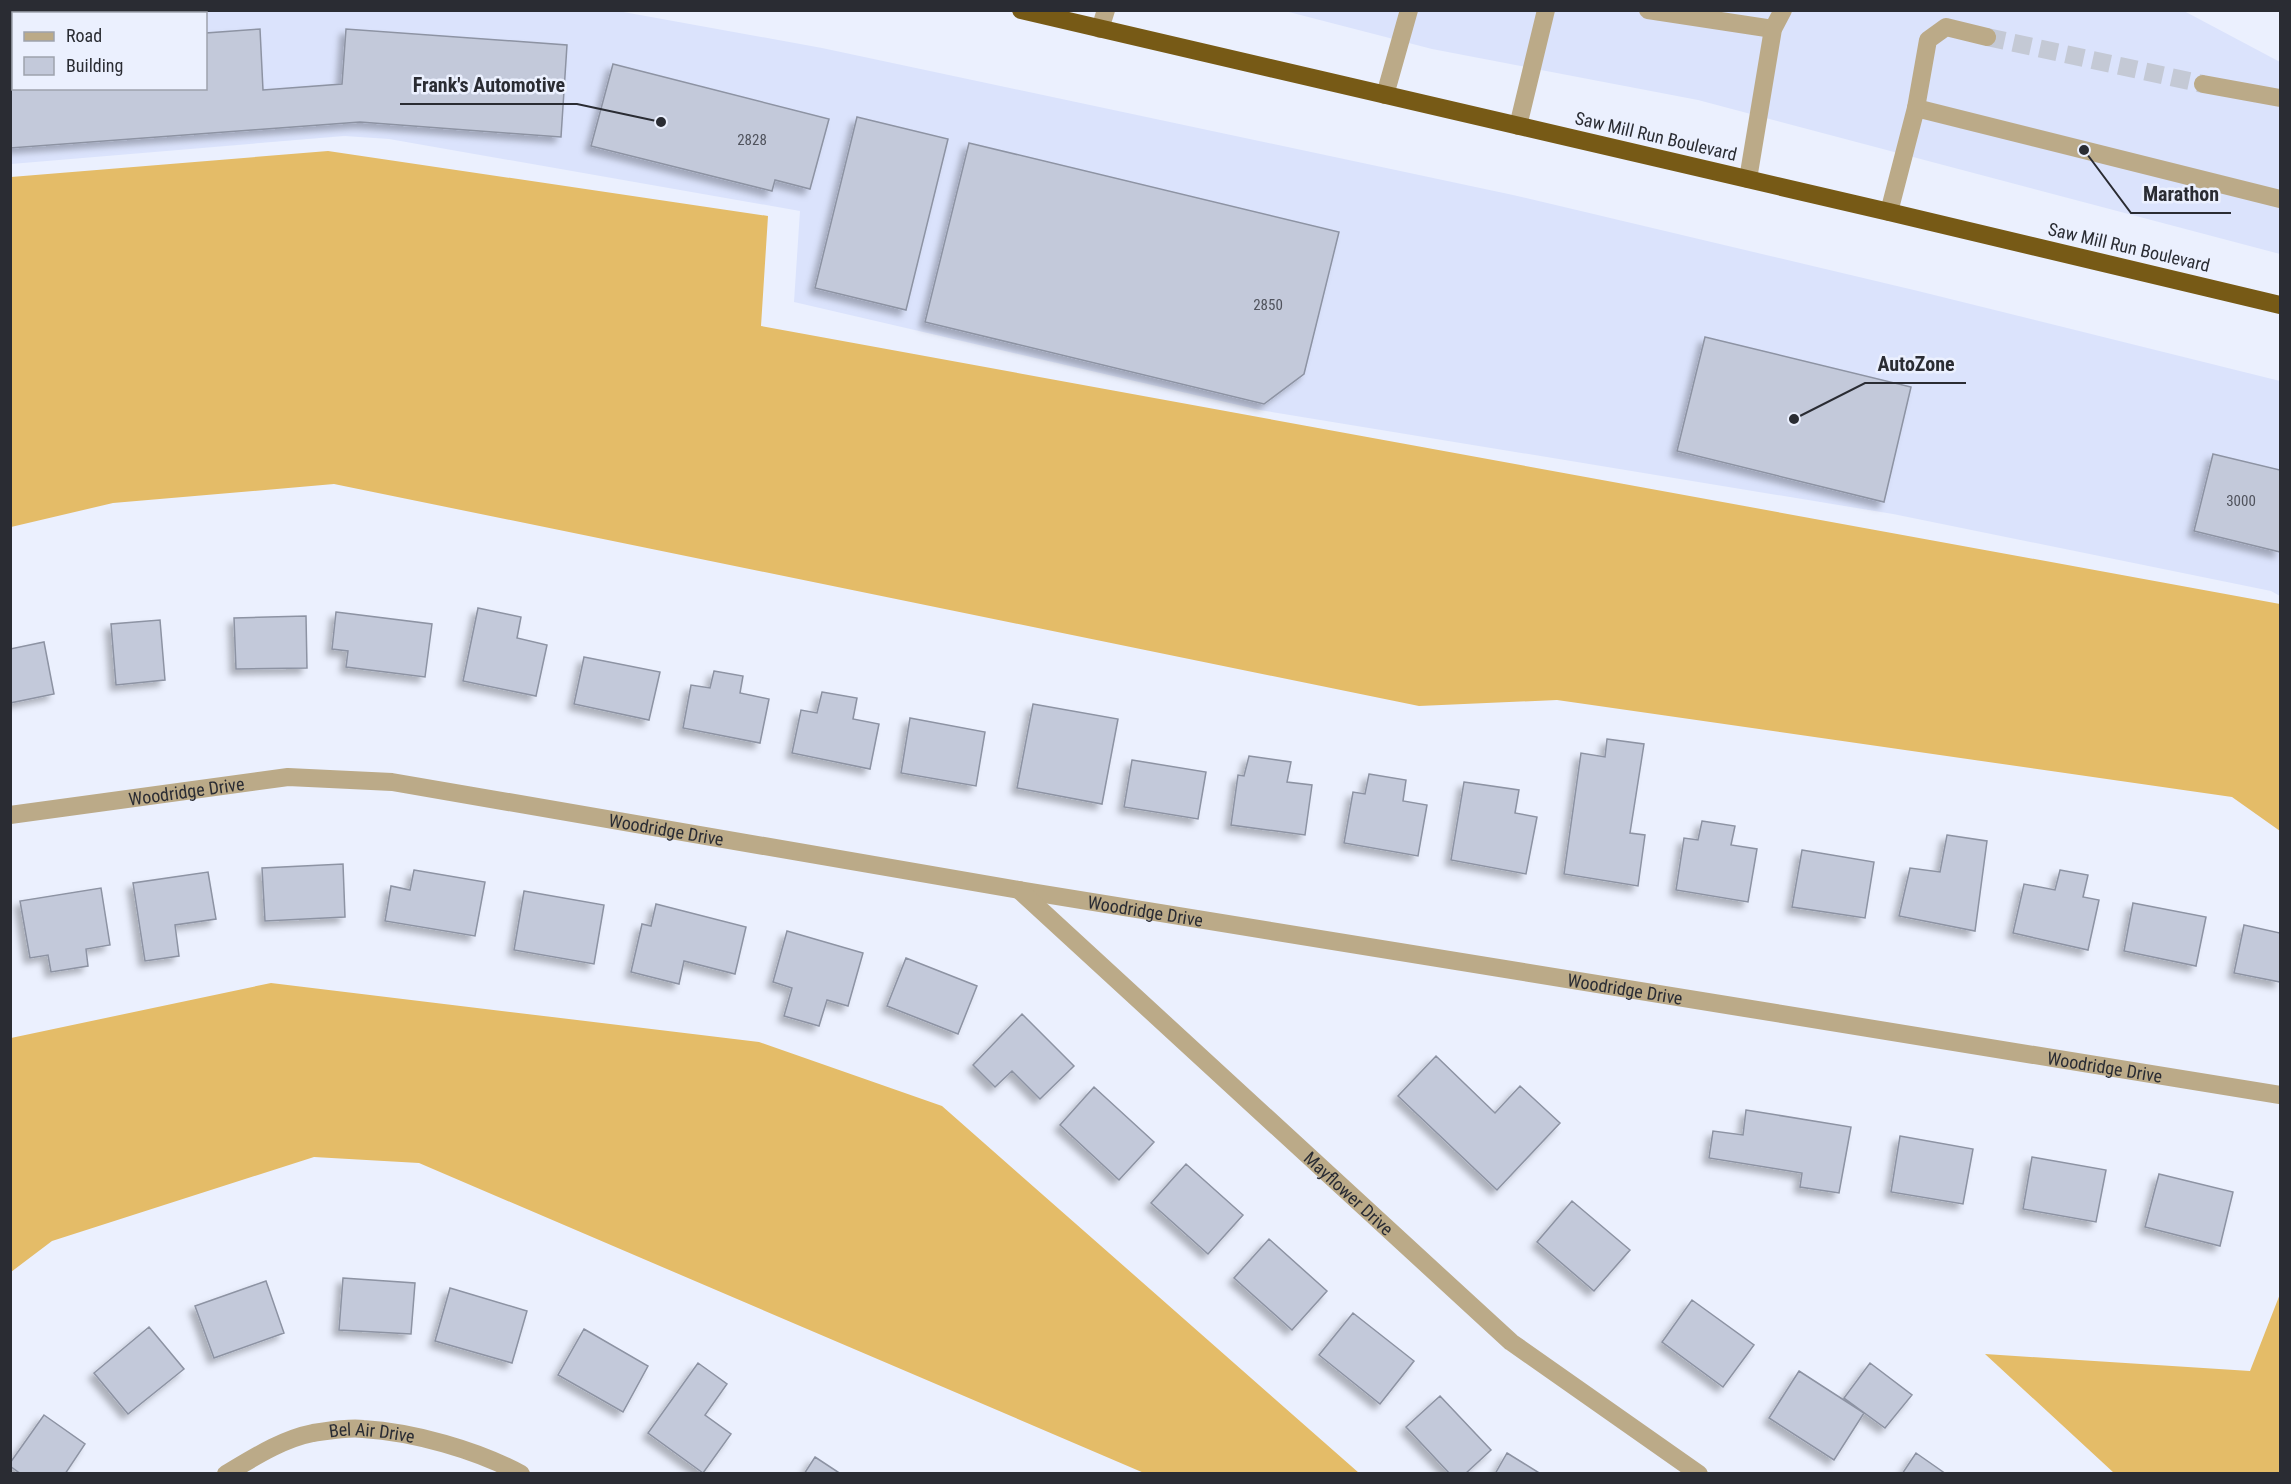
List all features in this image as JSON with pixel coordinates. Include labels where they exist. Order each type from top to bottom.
[{"type":"highway","name":"Saw Mill Run Boulevard","points":[[1021,10],[2280,305]]},
{"type":"street","points":[[1100,29],[1106,10]]},
{"type":"street","points":[[1385,95],[1409,10]]},
{"type":"street","points":[[1518,126],[1546,10]]},
{"type":"street","points":[[1648,10],[1773,29]]},
{"type":"street","points":[[1748,179],[1773,29],[1783,10]]},
{"type":"street","points":[[1888,212],[1916,108],[1928,40],[1946,27],[1987,37]]},
{"type":"street","points":[[2203,84],[2280,98]]},
{"type":"street","points":[[1916,108],[2280,199]]},
{"type":"street","name":"Woodridge Drive","points":[[10,815],[288,777],[392,782],[1019,890],[2280,1095]]},
{"type":"street","name":"Mayflower Drive","points":[[1019,890],[1511,1342],[1699,1473]]},
{"type":"street","name":"Bel Air Drive","points":[[226,1473],[265,1451],[311,1433],[362,1428],[411,1436],[462,1450],[521,1473]]},
{"type":"shaded area","points":[[11,11],[618,11],[822,48],[1513,195],[1918,291],[2280,381],[2280,596],[2271,591],[1893,514],[1260,410],[794,302],[800,211],[389,139],[344,136],[11,164]]},
{"type":"shaded area","points":[[1285,11],[2184,11],[2280,62],[2280,254],[1698,100],[1432,49]]},
{"type":"shaded area","points":[[328,151],[768,216],[761,326],[2280,604],[2280,831],[2232,797],[1557,700],[1419,706],[334,484],[113,503],[11,527],[11,177]]},
{"type":"shaded area","points":[[271,983],[759,1042],[942,1106],[1359,1473],[1144,1473],[419,1163],[314,1157],[52,1241],[11,1272],[11,1038]]},
{"type":"shaded area","points":[[2280,1294],[2280,1473],[2114,1473],[1985,1354],[2250,1371]]},
{"type":"building","points":[[260,29],[263,90],[342,84],[346,29],[567,45],[561,137],[360,122],[10,148],[10,47],[12,47],[12,90],[207,90],[207,33]]},
{"type":"building","points":[[613,64],[829,119],[810,189],[775,180],[772,191],[591,146]]},
{"type":"building","points":[[857,117],[948,139],[906,310],[815,288]]},
{"type":"building","points":[[969,143],[1339,232],[1304,374],[1264,404],[925,322]]},
{"type":"building","points":[[1705,337],[1911,387],[1884,502],[1677,451]]},
{"type":"building","points":[[2213,454],[2280,470],[2280,552],[2194,531]]},
{"type":"building","points":[[478,608],[521,617],[517,638],[547,645],[536,696],[463,681]]},
{"type":"building","points":[[336,612],[432,624],[425,677],[346,667],[348,651],[332,649]]},
{"type":"building","points":[[306,616],[307,668],[236,669],[234,618]]},
{"type":"building","points":[[160,620],[165,680],[116,685],[111,624]]},
{"type":"building","points":[[44,642],[54,694],[10,703],[10,649]]},
{"type":"building","points":[[584,657],[660,672],[649,720],[574,704]]},
{"type":"building","points":[[714,671],[743,676],[740,693],[769,699],[760,743],[683,728],[691,685],[710,688]]},
{"type":"building","points":[[822,692],[857,698],[853,719],[879,724],[870,769],[792,753],[801,710],[817,713]]},
{"type":"building","points":[[1033,704],[1118,719],[1102,804],[1017,788]]},
{"type":"building","points":[[910,718],[985,732],[976,786],[901,773]]},
{"type":"building","points":[[1607,739],[1644,744],[1630,833],[1645,835],[1638,886],[1564,874],[1581,753],[1605,757]]},
{"type":"building","points":[[1249,756],[1291,762],[1287,782],[1312,785],[1305,835],[1231,825],[1238,775],[1244,776]]},
{"type":"building","points":[[1132,760],[1206,772],[1198,819],[1124,807]]},
{"type":"building","points":[[1369,774],[1406,780],[1403,801],[1427,805],[1418,856],[1344,843],[1353,792],[1365,794]]},
{"type":"building","points":[[1464,782],[1519,790],[1515,813],[1537,817],[1526,874],[1451,860]]},
{"type":"building","points":[[1702,821],[1735,826],[1731,845],[1757,849],[1748,902],[1676,890],[1684,838],[1698,840]]},
{"type":"building","points":[[1947,835],[1987,841],[1975,931],[1899,916],[1910,868],[1940,872]]},
{"type":"building","points":[[1802,850],[1874,862],[1865,918],[1792,907]]},
{"type":"building","points":[[343,864],[345,917],[265,921],[262,868]]},
{"type":"building","points":[[414,870],[485,882],[475,936],[385,921],[391,886],[410,890]]},
{"type":"building","points":[[2060,870],[2088,875],[2083,897],[2099,900],[2088,950],[2013,933],[2024,884],[2055,890]]},
{"type":"building","points":[[208,872],[216,919],[175,925],[179,956],[145,961],[133,883]]},
{"type":"building","points":[[101,888],[110,945],[86,949],[88,966],[51,972],[48,955],[30,958],[20,901]]},
{"type":"building","points":[[524,891],[604,905],[594,964],[514,950]]},
{"type":"building","points":[[2133,903],[2206,917],[2196,966],[2124,951]]},
{"type":"building","points":[[656,904],[746,927],[735,974],[684,961],[679,984],[631,972],[642,924],[651,926]]},
{"type":"building","points":[[2244,925],[2280,933],[2280,982],[2234,973]]},
{"type":"building","points":[[787,931],[863,953],[848,1006],[827,1000],[819,1026],[784,1016],[792,988],[773,982]]},
{"type":"building","points":[[906,958],[977,986],[958,1034],[887,1006]]},
{"type":"building","points":[[1022,1014],[1074,1066],[1040,1099],[1012,1071],[995,1087],[973,1065]]},
{"type":"building","points":[[1436,1056],[1495,1113],[1520,1086],[1560,1123],[1497,1190],[1398,1096]]},
{"type":"building","points":[[1094,1087],[1154,1142],[1119,1180],[1060,1125]]},
{"type":"building","points":[[1746,1110],[1851,1127],[1839,1193],[1800,1187],[1802,1173],[1709,1158],[1713,1131],[1743,1135]]},
{"type":"building","points":[[1900,1136],[1973,1149],[1963,1204],[1891,1192]]},
{"type":"building","points":[[2032,1157],[2106,1170],[2096,1222],[2023,1209]]},
{"type":"building","points":[[1186,1164],[1243,1215],[1208,1254],[1151,1203]]},
{"type":"building","points":[[2159,1174],[2233,1192],[2220,1246],[2145,1227]]},
{"type":"building","points":[[1572,1201],[1630,1250],[1594,1291],[1537,1242]]},
{"type":"building","points":[[1269,1239],[1327,1291],[1292,1330],[1234,1278]]},
{"type":"building","points":[[343,1278],[415,1283],[411,1334],[339,1330]]},
{"type":"building","points":[[266,1281],[284,1333],[214,1358],[195,1306]]},
{"type":"building","points":[[450,1288],[527,1311],[512,1363],[435,1341]]},
{"type":"building","points":[[1692,1300],[1754,1345],[1723,1387],[1662,1342]]},
{"type":"building","points":[[1353,1313],[1414,1361],[1380,1404],[1319,1355]]},
{"type":"building","points":[[149,1327],[184,1369],[128,1414],[94,1373]]},
{"type":"building","points":[[584,1329],[648,1366],[623,1412],[558,1375]]},
{"type":"building","points":[[698,1363],[727,1384],[705,1415],[731,1434],[703,1473],[648,1433]]},
{"type":"building","points":[[1870,1363],[1912,1395],[1885,1428],[1844,1398]]},
{"type":"building","points":[[1799,1371],[1864,1413],[1834,1460],[1769,1418]]},
{"type":"building","points":[[1440,1396],[1491,1450],[1465,1474],[1450,1474],[1406,1427]]},
{"type":"building","points":[[44,1415],[85,1444],[65,1474],[21,1474],[10,1466],[10,1463]]},
{"type":"building","points":[[1507,1453],[1541,1474],[1495,1474]]},
{"type":"building","points":[[1916,1453],[1946,1474],[1902,1474]]},
{"type":"building","points":[[815,1457],[841,1474],[804,1474]]},
{"type":"tunnel","points":[[1987,37],[2203,84]]},
{"type":"place","name":"Frank's Automotive","points":[[661,122]]},
{"type":"place","name":"Marathon","points":[[2084,150]]},
{"type":"place","name":"AutoZone","points":[[1794,419]]}]
